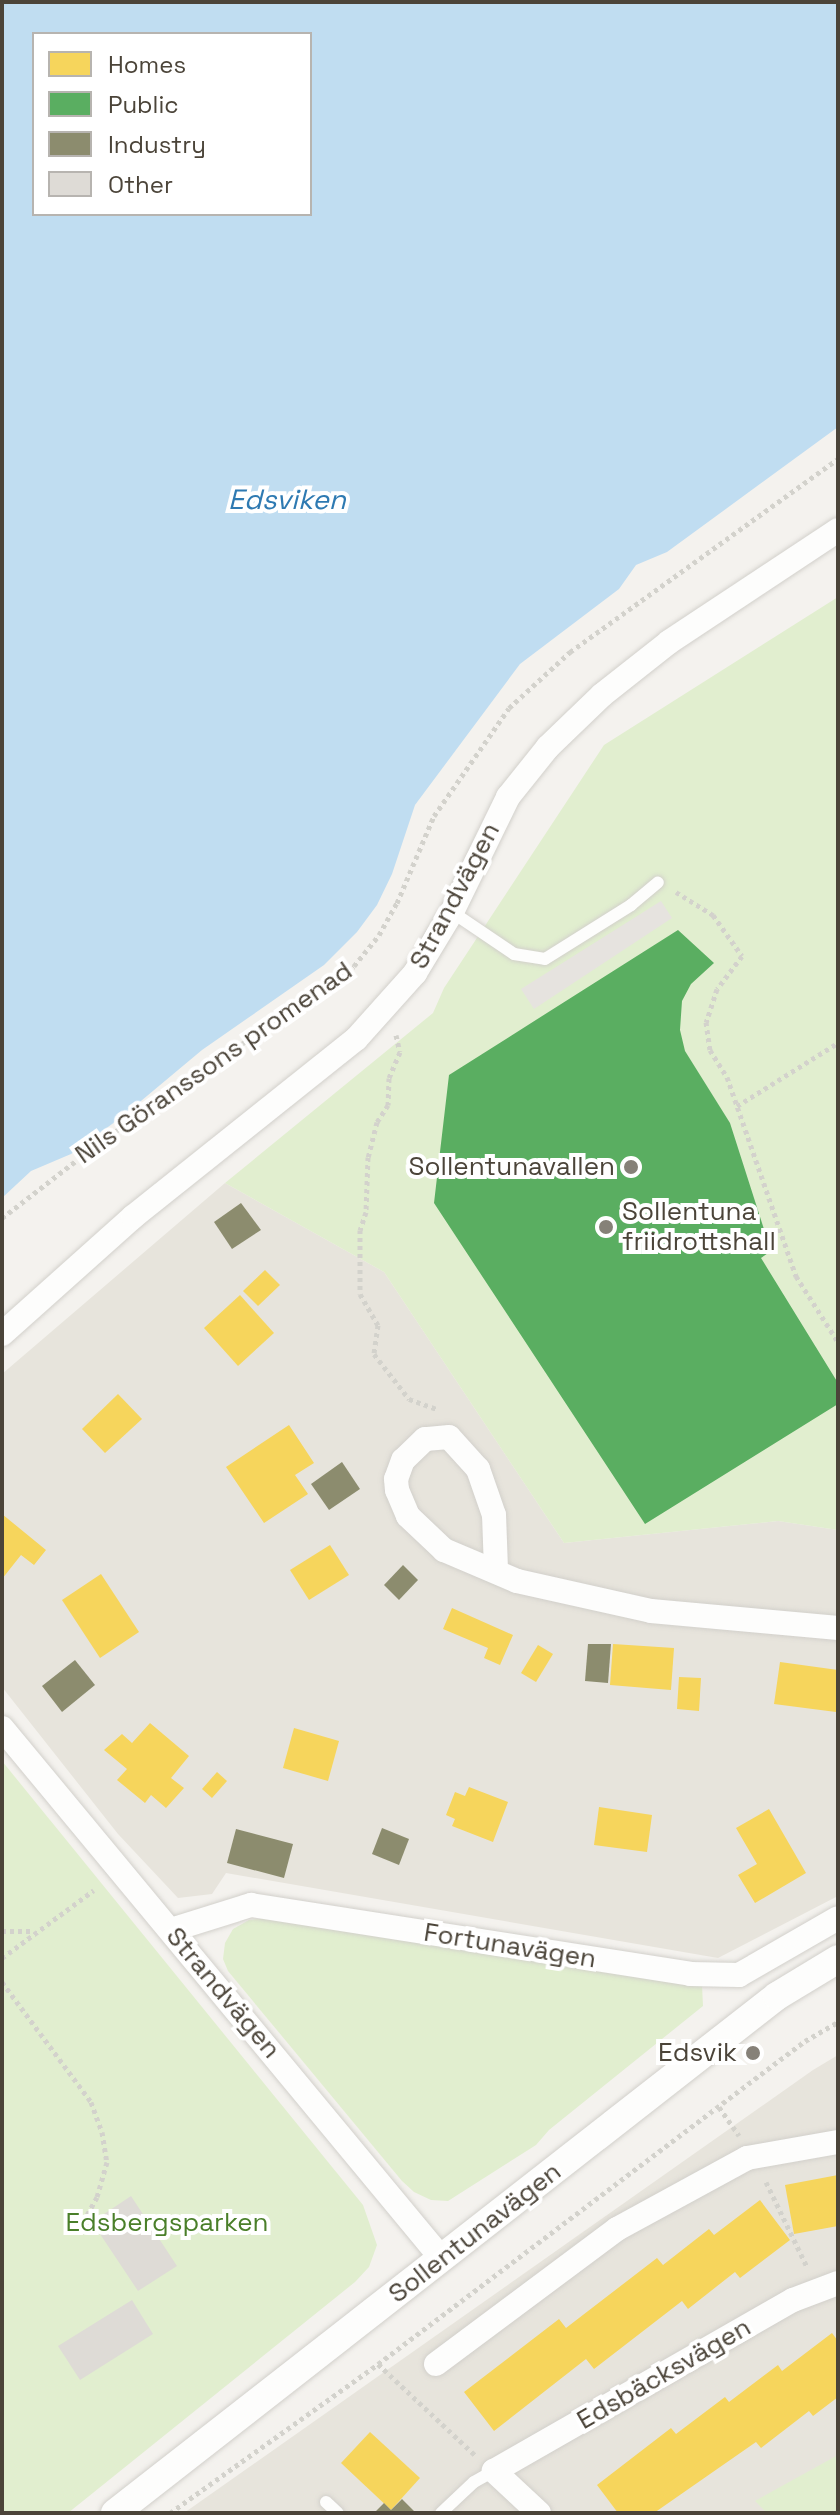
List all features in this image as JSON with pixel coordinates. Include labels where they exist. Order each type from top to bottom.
[{"type":"street","name":"Strandvägen","points":[[2,1334],[133,1217],[356,1039],[415,973],[452,912],[508,797],[548,747],[602,695],[669,642],[838,530]]},
{"type":"street","points":[[496,1569],[496,1538],[490,1499],[478,1469],[449,1437],[432,1436],[413,1448],[399,1468],[397,1490],[408,1516],[444,1550],[496,1569],[517,1581],[651,1611],[838,1628]]},
{"type":"street","name":"Strandvägen","points":[[2,1728],[119,1873],[171,1930],[442,2259]]},
{"type":"street","name":"Fortunavägen","points":[[171,1930],[251,1905],[690,1974],[739,1975],[838,1918]]},
{"type":"street","name":"Sollentunavägen","points":[[115,2513],[777,1996],[838,1959]]},
{"type":"street","points":[[436,2364],[617,2229],[754,2157],[838,2142]]},
{"type":"street","name":"Edsbäcksvägen","points":[[494,2471],[793,2300],[828,2287]]},
{"type":"street","points":[[494,2471],[539,2513]]},
{"type":"lane","points":[[452,912],[514,954],[545,959],[631,905],[658,882]]},
{"type":"lane","points":[[441,2513],[474,2482],[494,2471]]},
{"type":"lane","points":[[326,2502],[338,2513]]},
{"type":"path","name":"Nils Göranssons promenad","points":[[2,1218],[103,1140],[354,966],[379,935],[397,903],[434,816],[509,708],[570,652],[838,459]]},
{"type":"path","points":[[658,882],[713,915],[742,956],[717,989],[706,1022],[710,1050],[727,1077],[796,1276],[838,1342]]},
{"type":"path","points":[[393,1023],[400,1052],[389,1078],[388,1105],[377,1122],[368,1157],[366,1212],[360,1230],[360,1294],[378,1325],[374,1354],[409,1399],[436,1409],[457,1443]]},
{"type":"path","points":[[737,1106],[838,1043]]},
{"type":"path","points":[[2,1958],[34,1931],[94,1890]]},
{"type":"path","points":[[2,1931],[34,1931]]},
{"type":"path","points":[[2,1982],[91,2102],[102,2132],[107,2162],[97,2197],[82,2224]]},
{"type":"path","points":[[170,2513],[378,2364],[793,2051],[838,2022]]},
{"type":"path","points":[[754,2157],[828,2287]]},
{"type":"path","points":[[378,2364],[494,2471]]},
{"type":"shaded area","points":[[661,901],[672,918],[534,1009],[521,989]]},
{"type":"shaded area","points":[[225,1183],[384,1272],[564,1543],[778,1521],[838,1530],[838,1896],[718,1958],[226,1873],[212,1894],[178,1898],[118,1834],[2,1687],[2,1374]]},
{"type":"shaded area","points":[[838,2055],[838,2513],[184,2513],[813,2070]]},
{"type":"green space","name":"Sollentunavallen","points":[[838,597],[838,1530],[778,1521],[564,1543],[384,1272],[225,1183],[433,1013],[444,988],[604,745]]},
{"type":"green space","name":"Edsbergsparken","points":[[2,1761],[363,2205],[377,2245],[369,2267],[355,2282],[68,2513],[2,2513]]},
{"type":"green space","points":[[269,1918],[702,1985],[703,2006],[549,2130],[536,2145],[448,2201],[431,2200],[414,2192],[402,2181],[228,1971],[223,1959],[225,1943],[233,1929],[249,1920]]},
{"type":"green space","points":[[838,2455],[838,2513],[767,2513],[755,2501]]},
{"type":"water","name":"Edsviken","points":[[2,2],[838,2],[838,427],[667,552],[636,565],[619,589],[520,664],[415,805],[392,874],[377,905],[357,932],[324,965],[202,1050],[123,1116],[71,1154],[31,1171],[2,1198]]},
{"type":"building: Homes","points":[[265,1270],[280,1285],[258,1306],[243,1291]]},
{"type":"building: Homes","points":[[240,1295],[274,1333],[238,1366],[204,1328]]},
{"type":"building: Homes","points":[[118,1394],[142,1419],[105,1453],[82,1429]]},
{"type":"building: Homes","points":[[289,1425],[314,1463],[295,1475],[308,1494],[264,1523],[226,1467]]},
{"type":"building: Homes","points":[[2,1514],[46,1550],[34,1565],[21,1555],[2,1579]]},
{"type":"building: Homes","points":[[330,1545],[349,1575],[309,1600],[290,1570]]},
{"type":"building: Homes","points":[[101,1574],[139,1632],[100,1658],[62,1600]]},
{"type":"building: Homes","points":[[452,1608],[513,1635],[500,1665],[484,1658],[488,1648],[443,1629]]},
{"type":"building: Homes","points":[[613,1644],[674,1648],[671,1690],[610,1685]]},
{"type":"building: Homes","points":[[538,1645],[553,1654],[536,1682],[521,1673]]},
{"type":"building: Homes","points":[[780,1662],[838,1670],[836,1712],[774,1704]]},
{"type":"building: Homes","points":[[679,1677],[701,1678],[699,1711],[677,1709]]},
{"type":"building: Homes","points":[[150,1723],[189,1756],[171,1778],[184,1788],[166,1808],[151,1795],[145,1803],[117,1780],[127,1769],[104,1750],[122,1734],[132,1743]]},
{"type":"building: Homes","points":[[294,1728],[339,1741],[328,1781],[283,1768]]},
{"type":"building: Homes","points":[[217,1772],[227,1781],[212,1798],[202,1789]]},
{"type":"building: Homes","points":[[469,1787],[508,1802],[493,1842],[452,1826],[455,1819],[446,1815],[455,1792],[465,1796]]},
{"type":"building: Homes","points":[[599,1807],[652,1815],[647,1852],[594,1845]]},
{"type":"building: Homes","points":[[769,1809],[806,1873],[755,1903],[738,1875],[757,1864],[736,1828]]},
{"type":"building: Homes","points":[[838,2175],[838,2226],[794,2234],[785,2185]]},
{"type":"building: Homes","points":[[760,2200],[790,2240],[740,2278],[735,2272],[688,2309],[682,2301],[594,2369],[586,2359],[494,2431],[464,2392],[559,2319],[566,2328],[657,2258],[663,2265],[709,2229],[714,2235]]},
{"type":"building: Homes","points":[[832,2333],[838,2341],[838,2397],[813,2416],[809,2411],[761,2448],[756,2442],[654,2513],[618,2513],[597,2485],[671,2428],[676,2434],[725,2397],[729,2402],[778,2365],[782,2371]]},
{"type":"building: Homes","points":[[370,2432],[420,2478],[391,2510],[341,2463]]},
{"type":"building: Public","name":"Sollentuna friidrottshall","points":[[678,930],[714,963],[691,984],[682,1001],[680,1030],[685,1051],[730,1123],[771,1251],[761,1258],[838,1383],[838,1404],[645,1524],[434,1203],[449,1075]]},
{"type":"building: Industry","points":[[241,1203],[261,1230],[232,1249],[214,1222]]},
{"type":"building: Industry","points":[[342,1462],[360,1489],[329,1510],[311,1484]]},
{"type":"building: Industry","points":[[403,1565],[418,1580],[399,1600],[384,1585]]},
{"type":"building: Industry","points":[[588,1644],[611,1644],[608,1683],[585,1681]]},
{"type":"building: Industry","points":[[75,1660],[95,1685],[62,1712],[42,1686]]},
{"type":"building: Industry","points":[[382,1828],[409,1839],[399,1865],[372,1854]]},
{"type":"building: Industry","points":[[236,1829],[293,1844],[284,1878],[227,1863]]},
{"type":"building: Industry","points":[[402,2499],[416,2513],[374,2513],[384,2503],[391,2510]]},
{"type":"building: Other","points":[[131,2196],[177,2266],[138,2291],[92,2222]]},
{"type":"building: Other","points":[[132,2300],[153,2334],[80,2380],[58,2346]]},
{"type":"place","name":"Sollentunavallen","points":[[631,1167]]},
{"type":"place","name":"Sollentuna friidrottshall","points":[[606,1227]]},
{"type":"place","name":"Edsvik","points":[[753,2053]]}]
